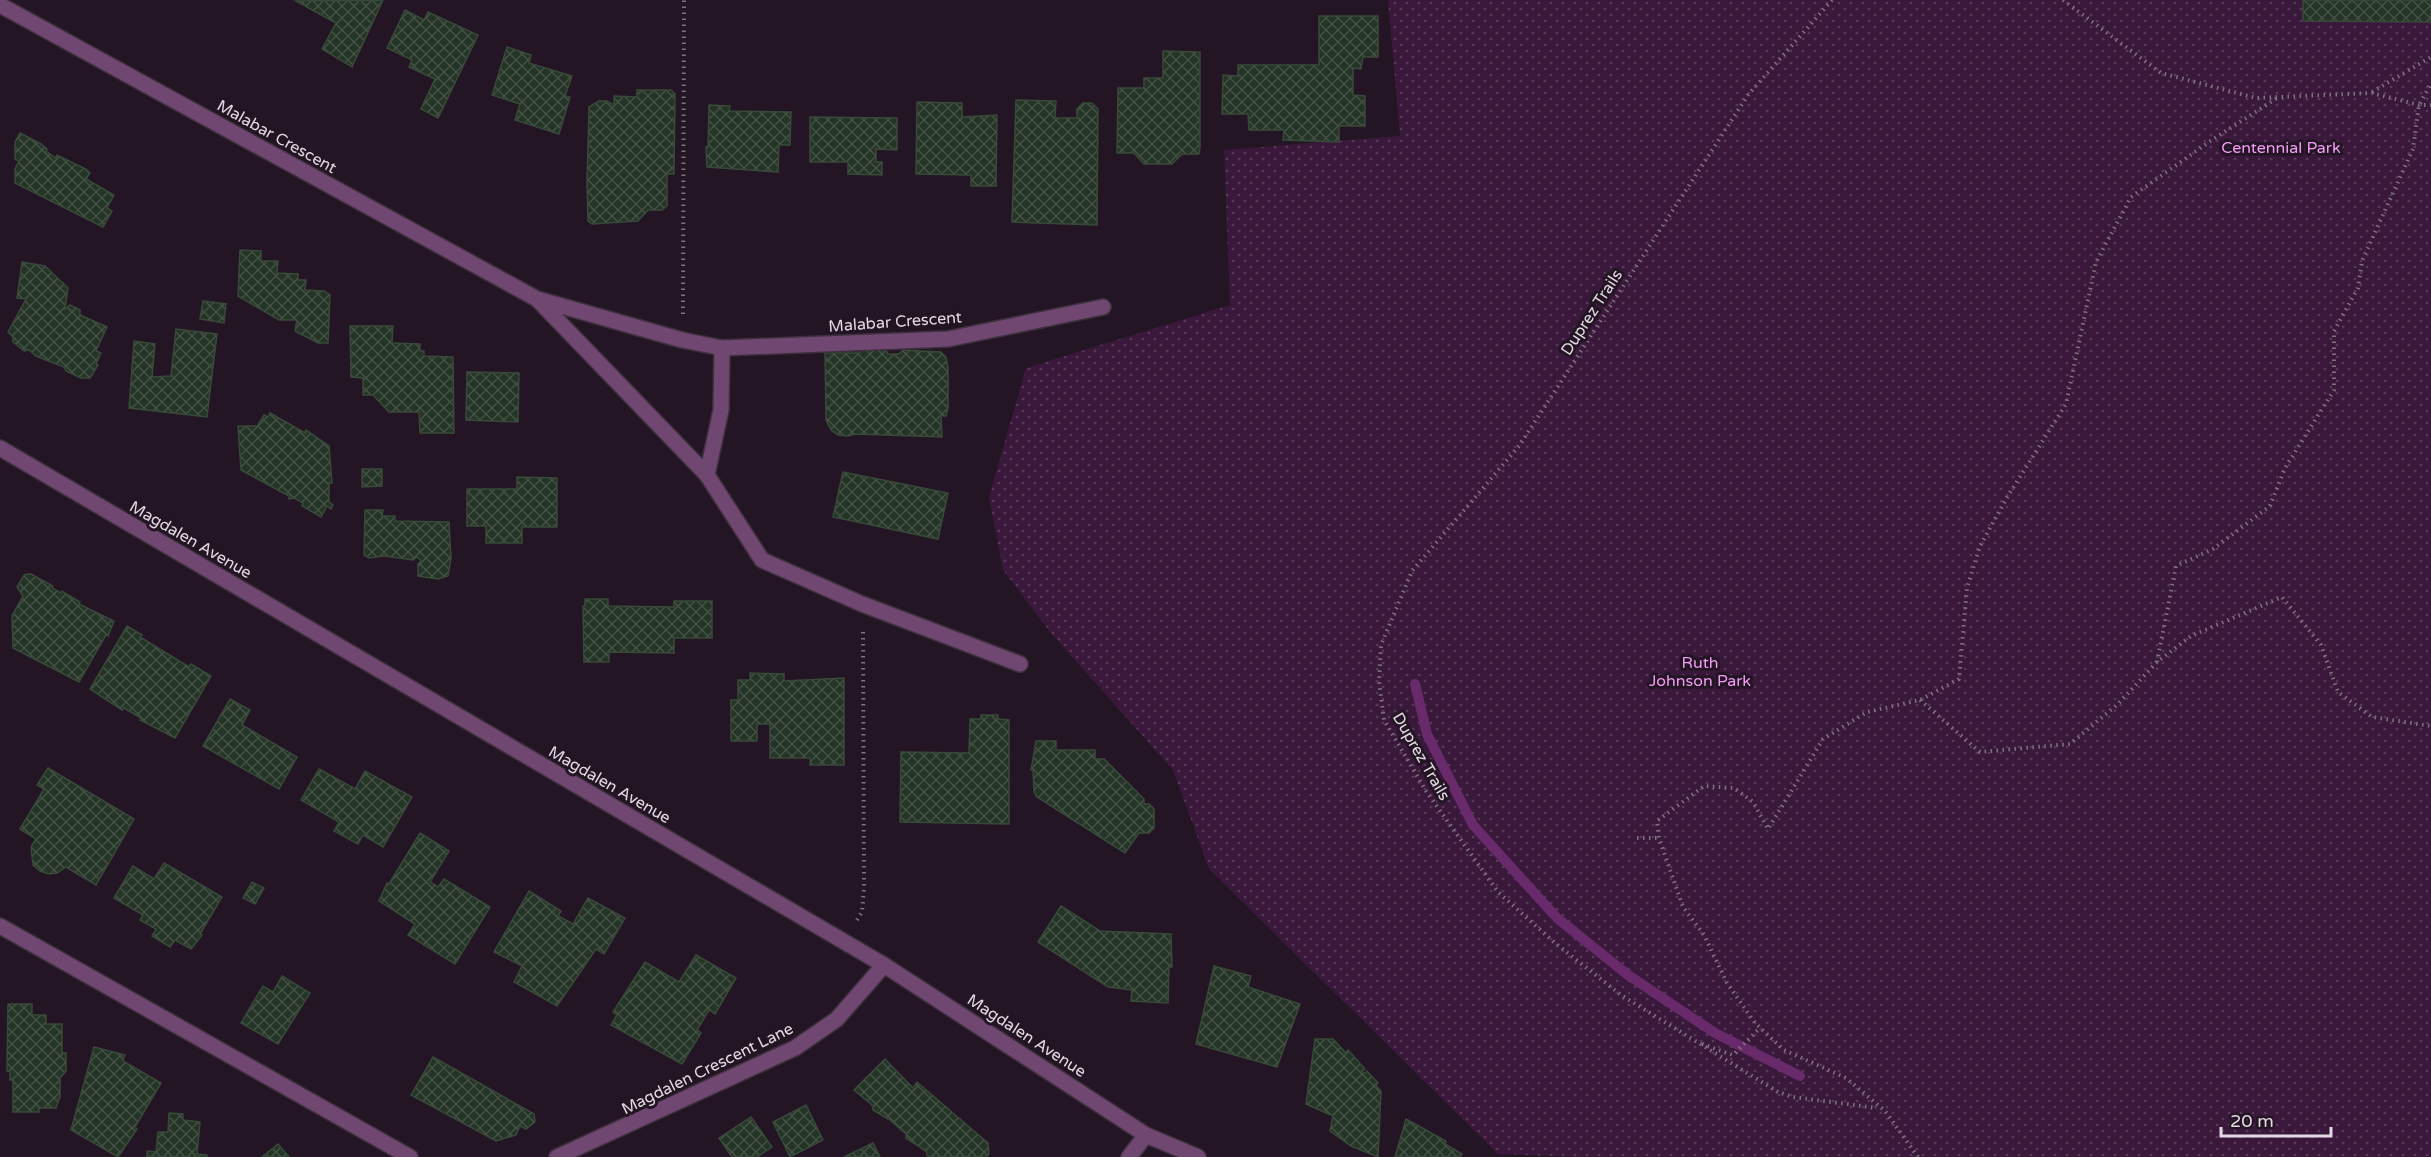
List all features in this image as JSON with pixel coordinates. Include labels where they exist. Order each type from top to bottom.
[{"type":"street","name":"Malabar Crescent","points":[[0,5],[537,299],[682,340],[722,348],[948,339],[1103,307]]},
{"type":"street","name":"Malabar Crescent","points":[[537,299],[707,475],[762,560],[862,604],[1020,664]]},
{"type":"street","points":[[707,475],[721,410],[722,348]]},
{"type":"street","name":"Magdalen Avenue","points":[[0,448],[884,965],[1146,1135],[1198,1157]]},
{"type":"street","points":[[0,926],[410,1157]]},
{"type":"street","name":"Magdalen Crescent Lane","points":[[557,1157],[795,1048],[837,1019],[884,965]]},
{"type":"street","points":[[1129,1157],[1146,1135]]},
{"type":"path","points":[[682,340],[684,0]]},
{"type":"path","name":"Duprez Trails","points":[[1832,0],[1748,95],[1519,446],[1412,571],[1381,645],[1379,681],[1384,720],[1426,791],[1498,892],[1555,943],[1622,995],[1778,1092],[1793,1097],[1878,1108]]},
{"type":"path","points":[[2063,0],[2161,73],[2256,98],[2372,93],[2419,105],[2431,105]]},
{"type":"path","points":[[2372,93],[2431,57]]},
{"type":"path","points":[[2157,662],[2176,566],[2213,549],[2270,506],[2285,468],[2334,390],[2334,330],[2358,288],[2362,261],[2414,149],[2419,105],[2431,84]]},
{"type":"path","points":[[1918,1157],[1885,1111],[1878,1108],[1846,1078],[1784,1050],[1755,1023],[1727,983],[1704,935],[1683,907],[1659,838],[1657,821],[1704,786],[1734,788],[1753,802],[1768,829],[1823,739],[1867,712],[1920,700],[1959,679],[1967,588],[1980,546],[2006,499],[2066,404],[2096,262],[2131,197],[2208,142],[2277,98]]},
{"type":"path","points":[[1920,700],[1980,752],[2070,744],[2118,704],[2157,662],[2191,636],[2282,597],[2321,645],[2338,692],[2372,717],[2431,726]]},
{"type":"path","points":[[857,921],[862,912],[864,888],[862,604]]},
{"type":"path","points":[[1637,838],[1659,838]]},
{"type":"path","points":[[1695,1041],[1733,1055],[1761,1028]]},
{"type":"green space","name":"Ruth Johnson Park","points":[[1388,0],[2431,0],[2431,1157],[1577,1157],[1498,1154],[1209,869],[1173,770],[1050,632],[1003,570],[989,497],[1026,368],[1230,305],[1224,150],[1400,136]]},
{"type":"building","points":[[383,0],[352,67],[322,49],[336,23],[296,1]]},
{"type":"building","points":[[2303,0],[2431,0],[2431,22],[2303,21]]},
{"type":"building","points":[[405,10],[424,20],[428,12],[478,35],[438,118],[421,109],[435,79],[409,67],[412,60],[387,48]]},
{"type":"building","points":[[1319,16],[1378,16],[1378,57],[1363,57],[1361,69],[1353,68],[1353,95],[1365,96],[1365,126],[1339,126],[1339,142],[1283,140],[1284,130],[1249,130],[1248,114],[1222,114],[1223,75],[1238,76],[1238,65],[1319,65]]},
{"type":"building","points":[[507,47],[531,55],[529,63],[572,76],[565,96],[570,97],[559,134],[515,120],[520,104],[492,95]]},
{"type":"building","points":[[1163,51],[1200,52],[1199,154],[1182,154],[1172,164],[1144,164],[1134,153],[1117,153],[1118,88],[1144,88],[1144,78],[1163,78]]},
{"type":"building","points":[[637,90],[671,90],[675,94],[674,174],[667,174],[667,206],[662,210],[648,210],[638,221],[592,224],[588,221],[587,183],[589,107],[599,101],[607,101],[614,105],[614,96],[637,97]]},
{"type":"building","points":[[1016,100],[1056,101],[1055,118],[1077,118],[1077,109],[1083,103],[1092,103],[1098,109],[1097,225],[1012,222]]},
{"type":"building","points":[[917,102],[962,103],[962,117],[997,115],[996,186],[971,186],[971,175],[916,174]]},
{"type":"building","points":[[709,105],[730,106],[729,111],[791,112],[790,145],[779,145],[778,172],[707,167]]},
{"type":"building","points":[[810,117],[897,118],[897,150],[876,149],[876,162],[882,162],[882,175],[848,174],[848,162],[810,162]]},
{"type":"building","points":[[20,133],[41,144],[56,158],[57,155],[86,169],[90,173],[86,179],[114,195],[107,208],[112,211],[103,227],[15,183],[15,169],[19,161],[15,159],[15,142]]},
{"type":"building","points":[[240,250],[261,251],[261,261],[278,261],[277,273],[298,274],[298,280],[306,280],[305,290],[324,291],[330,295],[328,343],[318,343],[295,331],[297,320],[279,320],[238,296]]},
{"type":"building","points":[[22,262],[45,266],[68,288],[65,309],[70,305],[80,310],[80,315],[107,327],[96,351],[101,353],[96,364],[98,365],[90,378],[81,378],[66,371],[64,367],[36,356],[29,350],[24,351],[13,342],[13,337],[8,332],[26,299],[17,298]]},
{"type":"building","points":[[203,301],[226,304],[224,323],[200,319]]},
{"type":"building","points":[[350,326],[393,326],[392,343],[420,344],[420,351],[424,351],[424,356],[453,357],[454,433],[420,433],[419,412],[389,412],[373,395],[363,395],[363,378],[351,377]]},
{"type":"building","points":[[176,329],[217,334],[207,417],[129,408],[134,341],[155,344],[152,377],[171,376]]},
{"type":"building","points":[[863,349],[885,349],[888,354],[899,354],[903,350],[941,352],[946,357],[948,408],[946,416],[941,416],[942,437],[855,434],[848,436],[838,435],[831,430],[826,420],[825,353],[859,353]]},
{"type":"building","points":[[467,372],[519,373],[518,422],[466,420]]},
{"type":"building","points":[[270,413],[305,433],[306,430],[329,446],[332,483],[329,483],[329,502],[333,505],[331,509],[327,506],[321,517],[302,506],[303,503],[294,498],[289,499],[289,496],[241,470],[238,426],[257,426],[264,415],[268,417]]},
{"type":"building","points":[[362,469],[382,469],[382,486],[362,487]]},
{"type":"building","points":[[843,472],[948,493],[938,539],[833,517]]},
{"type":"building","points":[[517,477],[557,478],[557,527],[522,527],[522,543],[486,543],[486,526],[467,526],[467,489],[517,489]]},
{"type":"building","points":[[365,510],[383,510],[382,516],[395,516],[395,521],[449,522],[451,558],[448,576],[438,579],[418,576],[418,564],[421,561],[417,557],[413,560],[384,556],[369,558],[364,555]]},
{"type":"building","points":[[27,574],[31,574],[80,602],[79,604],[114,621],[108,636],[106,635],[79,682],[13,648],[12,616],[23,596],[17,587]]},
{"type":"building","points":[[585,599],[608,599],[608,606],[674,607],[674,601],[712,601],[712,638],[674,638],[674,653],[609,652],[609,662],[584,662],[583,606],[585,606]]},
{"type":"building","points":[[127,626],[142,635],[140,637],[189,667],[191,664],[211,676],[175,738],[140,720],[141,718],[124,708],[122,710],[90,689]]},
{"type":"building","points":[[750,673],[784,674],[784,681],[844,678],[844,765],[810,765],[810,758],[770,758],[770,724],[757,724],[757,741],[731,741],[731,700],[738,700],[738,680],[750,680]]},
{"type":"building","points":[[230,699],[250,710],[242,725],[297,757],[279,789],[203,746]]},
{"type":"building","points":[[981,715],[998,715],[998,719],[1009,720],[1009,824],[900,822],[901,752],[969,753],[970,719],[981,719]]},
{"type":"building","points":[[1036,741],[1056,741],[1056,750],[1095,750],[1095,759],[1104,759],[1144,799],[1144,804],[1149,804],[1154,809],[1154,828],[1149,833],[1139,833],[1125,853],[1037,797],[1034,792],[1033,770],[1031,770]]},
{"type":"building","points":[[48,768],[134,819],[96,885],[66,867],[57,873],[49,874],[33,865],[31,847],[36,839],[20,829],[44,789],[37,785]]},
{"type":"building","points":[[319,769],[355,789],[365,771],[412,797],[383,847],[363,835],[358,844],[334,831],[339,822],[301,800]]},
{"type":"building","points":[[420,833],[449,851],[430,882],[438,887],[444,879],[490,907],[455,964],[408,935],[415,924],[379,901],[387,883],[389,884]]},
{"type":"building","points":[[164,863],[222,897],[200,934],[202,935],[191,949],[175,940],[170,947],[152,936],[156,929],[140,920],[143,915],[114,898],[133,866],[154,879]]},
{"type":"building","points":[[252,882],[264,888],[255,904],[243,898]]},
{"type":"building","points":[[529,891],[561,911],[558,916],[573,924],[588,898],[625,918],[604,954],[596,949],[557,1006],[514,982],[522,966],[494,952]]},
{"type":"building","points":[[1061,906],[1100,931],[1171,934],[1172,967],[1169,967],[1168,1003],[1131,1001],[1132,990],[1108,987],[1038,942]]},
{"type":"building","points":[[696,955],[736,978],[715,1014],[709,1010],[697,1030],[701,1033],[682,1064],[611,1025],[617,1015],[613,1012],[645,962],[679,982]]},
{"type":"building","points":[[1214,966],[1251,976],[1248,987],[1300,1004],[1277,1067],[1196,1044]]},
{"type":"building","points":[[282,976],[310,993],[278,1044],[241,1023],[263,986],[273,992]]},
{"type":"building","points":[[8,1004],[32,1004],[32,1015],[46,1015],[46,1024],[62,1024],[62,1053],[66,1053],[66,1071],[60,1078],[60,1097],[56,1108],[39,1108],[39,1112],[13,1112],[13,1080],[10,1080],[10,1071],[7,1071]]},
{"type":"building","points":[[1315,1039],[1333,1039],[1346,1053],[1348,1050],[1365,1069],[1362,1071],[1364,1074],[1367,1071],[1378,1083],[1376,1086],[1381,1091],[1378,1157],[1351,1146],[1330,1131],[1333,1116],[1306,1104]]},
{"type":"building","points":[[94,1047],[125,1055],[123,1061],[161,1083],[135,1127],[137,1129],[118,1157],[71,1130]]},
{"type":"building","points":[[433,1057],[534,1114],[535,1122],[526,1129],[520,1126],[516,1135],[496,1141],[411,1095]]},
{"type":"building","points":[[885,1059],[913,1088],[917,1082],[988,1143],[989,1154],[986,1157],[928,1157],[926,1151],[906,1138],[906,1134],[890,1120],[873,1110],[873,1106],[854,1090]]},
{"type":"building","points":[[806,1105],[823,1140],[790,1157],[773,1122]]},
{"type":"building","points":[[169,1113],[183,1114],[183,1120],[200,1122],[197,1154],[207,1155],[207,1157],[147,1157],[147,1151],[156,1152],[158,1132],[168,1132]]},
{"type":"building","points":[[751,1117],[772,1147],[757,1157],[732,1157],[719,1138]]},
{"type":"building","points":[[1406,1119],[1446,1141],[1445,1144],[1462,1154],[1460,1157],[1395,1157]]},
{"type":"building","points":[[873,1143],[880,1157],[844,1157]]},
{"type":"building","points":[[278,1144],[289,1157],[262,1157]]},
{"type":"waterway","points":[[1415,684],[1427,734],[1473,825],[1557,918],[1628,975],[1715,1033],[1800,1076]]},
{"type":"park label","name":"Centennial Park","points":[[2281,147]]}]
